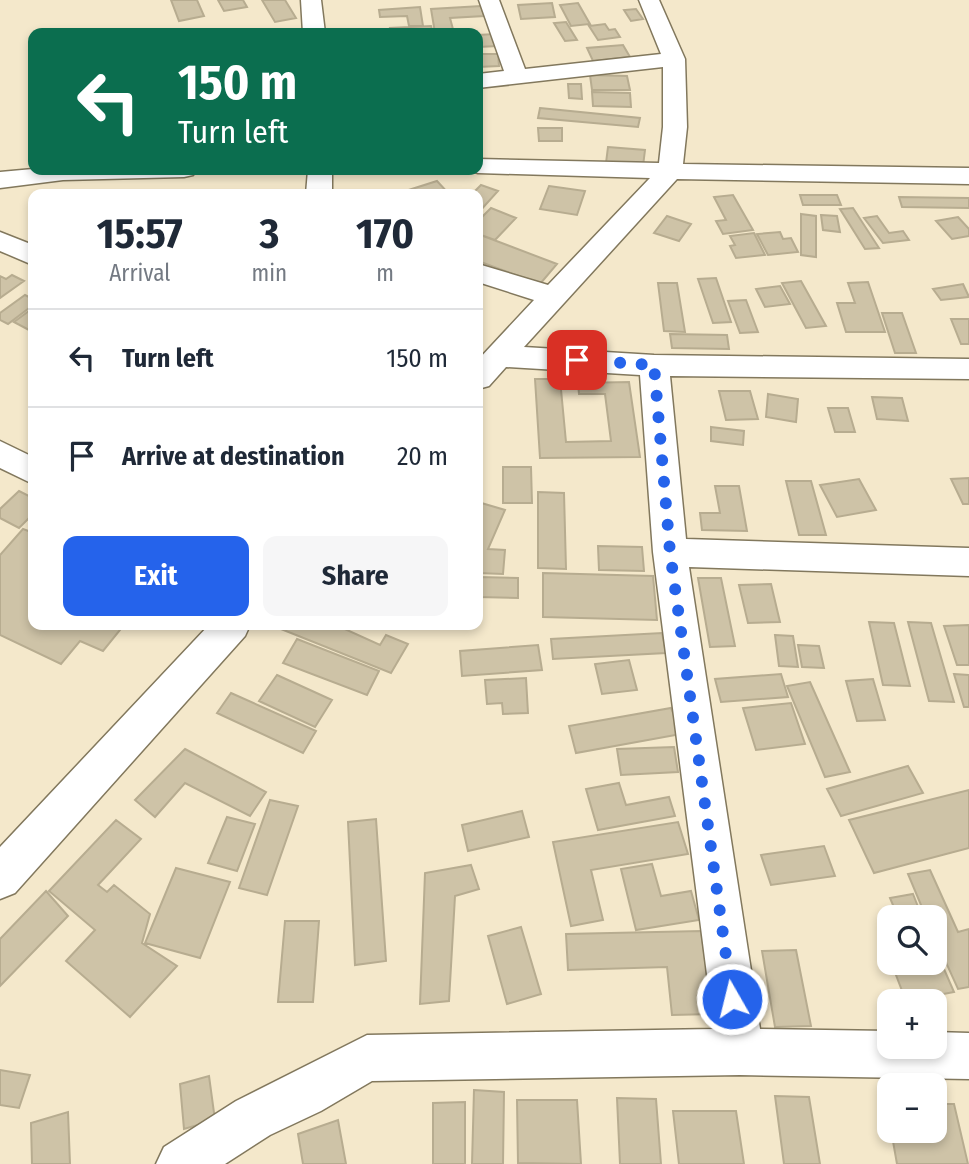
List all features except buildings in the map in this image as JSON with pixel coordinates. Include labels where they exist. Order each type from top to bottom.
[{"type":"street","points":[[311,0],[314,28]]},
{"type":"street","points":[[489,0],[517,77]]},
{"type":"street","points":[[483,373],[670,171],[675,127],[674,59],[649,0]]},
{"type":"street","points":[[483,80],[674,59]]},
{"type":"street","points":[[483,166],[969,176]]},
{"type":"street","points":[[0,180],[45,175]]},
{"type":"street","points":[[0,240],[28,254]]},
{"type":"street","points":[[483,275],[553,296]]},
{"type":"street","points":[[500,356],[654,365],[969,369]]},
{"type":"street","points":[[654,365],[670,552],[740,1052]]},
{"type":"street","points":[[0,453],[28,469]]},
{"type":"street","points":[[670,552],[969,562]]},
{"type":"street","points":[[0,878],[227,630]]},
{"type":"street","points":[[181,1164],[253,1118],[304,1094],[367,1058],[740,1052],[969,1056]]},
{"type":"route","points":[[577,360],[654,365],[670,552],[732,999]]}]
